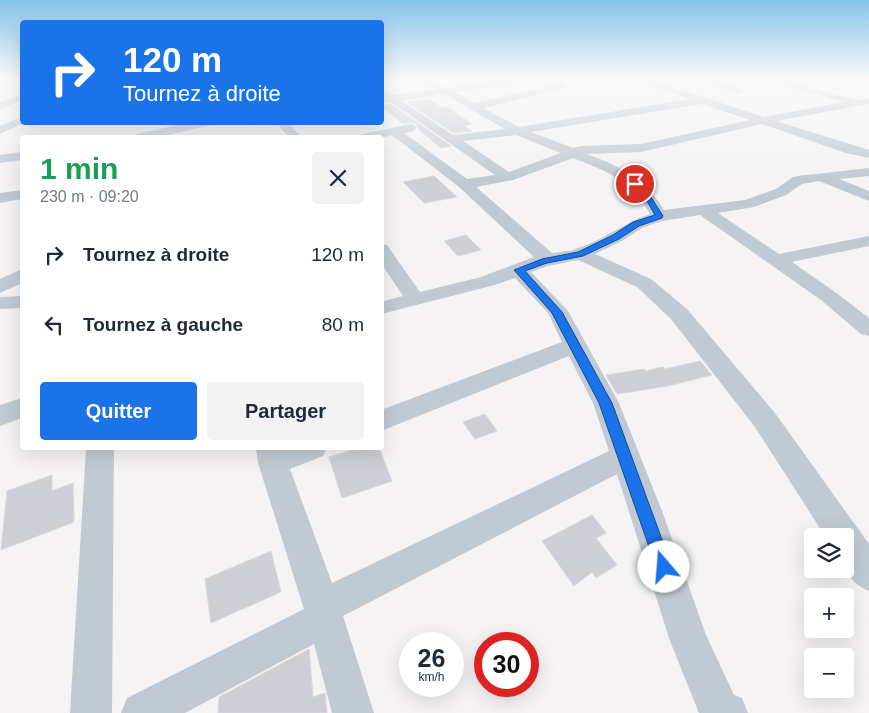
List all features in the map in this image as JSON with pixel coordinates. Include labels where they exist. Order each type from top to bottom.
[{"type":"street","points":[[408,112],[452,139],[508,177]]},
{"type":"street","points":[[482,112],[517,131],[611,168],[635,184],[647,195],[659,216]]},
{"type":"street","points":[[483,135],[487,126],[501,112]]},
{"type":"street","points":[[452,139],[517,131],[630,112]]},
{"type":"street","points":[[733,112],[743,125]]},
{"type":"street","points":[[740,112],[851,150],[869,154]]},
{"type":"street","points":[[464,184],[508,177],[587,150],[641,148],[670,140],[811,112]]},
{"type":"street","points":[[0,130],[20,121]]},
{"type":"street","points":[[164,135],[195,132],[206,125]]},
{"type":"street","points":[[284,125],[293,135]]},
{"type":"street","points":[[376,135],[429,125]]},
{"type":"street","points":[[394,131],[464,184],[548,260]]},
{"type":"street","points":[[432,161],[471,152]]},
{"type":"street","points":[[0,159],[20,156]]},
{"type":"street","points":[[384,307],[488,281],[548,260],[580,254],[616,237],[636,224],[659,216],[748,204],[781,192],[798,180],[820,176],[869,172]]},
{"type":"street","points":[[820,176],[869,196]]},
{"type":"street","points":[[0,198],[20,195]]},
{"type":"street","points":[[703,210],[828,296],[869,329]]},
{"type":"street","points":[[774,260],[861,243],[869,252]]},
{"type":"street","points":[[384,253],[415,299]]},
{"type":"street","points":[[580,254],[644,283],[679,314],[766,420],[839,528]]},
{"type":"street","points":[[519,270],[557,312],[606,403],[690,641],[720,712]]},
{"type":"street","points":[[11,298],[20,279]]},
{"type":"street","points":[[384,420],[575,345]]},
{"type":"street","points":[[0,416],[20,409]]},
{"type":"street","points":[[91,713],[100,450]]},
{"type":"street","points":[[301,450],[271,455],[324,613],[353,713]]},
{"type":"street","points":[[142,713],[324,613],[626,456]]},
{"type":"street","points":[[854,551],[869,574]]},
{"type":"building","points":[[389,112],[403,112],[451,146],[441,148],[418,129],[416,124],[410,122],[403,124]]},
{"type":"building","points":[[422,112],[455,112],[472,124],[464,126],[472,131],[453,133]]},
{"type":"building","points":[[434,176],[457,197],[424,203],[403,182]]},
{"type":"building","points":[[466,235],[481,250],[458,256],[444,241]]},
{"type":"building","points":[[700,361],[712,375],[668,386],[617,394],[606,375],[644,369],[646,371],[663,367],[665,369]]},
{"type":"building","points":[[485,414],[497,431],[475,439],[463,422]]},
{"type":"building","points":[[352,450],[380,450],[392,481],[342,498],[329,457]]},
{"type":"building","points":[[52,475],[52,491],[73,483],[74,522],[1,550],[7,491]]},
{"type":"building","points":[[592,515],[606,533],[596,538],[617,565],[596,578],[592,572],[574,586],[542,541]]},
{"type":"building","points":[[271,551],[281,592],[211,623],[205,579]]},
{"type":"building","points":[[309,649],[313,697],[325,693],[327,713],[218,713],[219,697]]},
{"type":"route","points":[[635,184],[647,195],[659,216],[636,224],[616,237],[580,254],[545,260],[519,270],[557,312],[606,403],[646,511],[664,567]]}]
